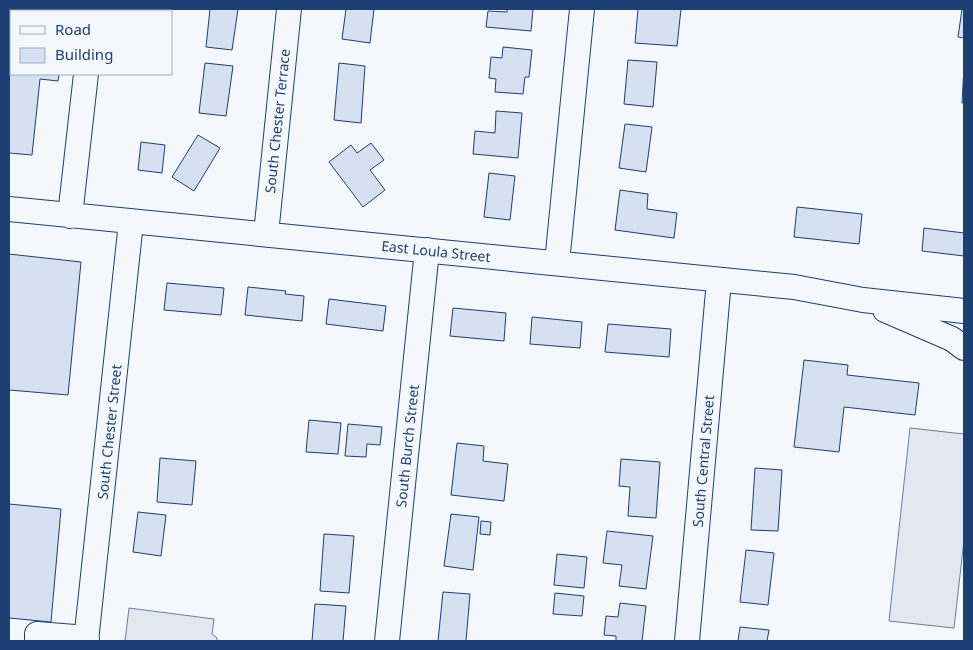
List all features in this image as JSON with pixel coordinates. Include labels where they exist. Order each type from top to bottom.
[{"type":"street","name":"South Chester Terrace","points":[[266,234],[289,9]]},
{"type":"street","points":[[557,263],[582,9]]},
{"type":"street","points":[[70,216],[86,75]]},
{"type":"street","name":"East Loula Street","points":[[9,209],[794,287],[863,300],[964,312]]},
{"type":"street","name":"South Chester Street","points":[[87,640],[131,222]]},
{"type":"street","name":"South Burch Street","points":[[387,641],[426,250]]},
{"type":"street","name":"South Central Street","points":[[687,641],[719,280]]},
{"type":"street","name":"East Loula Street","points":[[863,300],[931,329],[952,339],[964,348]]},
{"type":"street","points":[[37,641],[37,634],[87,640]]},
{"type":"shaded area","points":[[910,428],[964,434],[964,540],[954,628],[889,621]]},
{"type":"shaded area","points":[[129,608],[214,619],[212,634],[217,638],[217,641],[125,641]]},
{"type":"building","points":[[9,9],[65,9],[10,10],[10,75],[59,75],[58,81],[40,79],[32,155],[9,153]]},
{"type":"building","points":[[210,9],[238,9],[232,50],[206,47]]},
{"type":"building","points":[[346,9],[374,9],[370,43],[342,39]]},
{"type":"building","points":[[507,9],[533,9],[531,31],[486,27],[488,11],[507,12]]},
{"type":"building","points":[[638,9],[681,9],[677,46],[635,43]]},
{"type":"building","points":[[962,9],[964,9],[964,38],[958,37]]},
{"type":"building","points":[[503,47],[532,50],[529,77],[525,77],[523,94],[495,92],[496,79],[489,78],[491,57],[502,58]]},
{"type":"building","points":[[628,60],[657,62],[653,107],[624,104]]},
{"type":"building","points":[[205,63],[233,66],[226,116],[199,113]]},
{"type":"building","points":[[339,63],[365,66],[361,123],[334,120]]},
{"type":"building","points":[[964,67],[964,103],[962,103]]},
{"type":"building","points":[[496,111],[522,113],[518,158],[473,154],[475,131],[495,133]]},
{"type":"building","points":[[625,124],[652,127],[646,172],[619,168]]},
{"type":"building","points":[[198,135],[220,148],[194,191],[172,177]]},
{"type":"building","points":[[141,142],[165,145],[162,173],[138,170]]},
{"type":"building","points":[[371,143],[384,160],[370,170],[385,190],[363,207],[329,162],[351,145],[357,153]]},
{"type":"building","points":[[489,173],[515,176],[510,220],[484,217]]},
{"type":"building","points":[[620,190],[648,194],[647,209],[677,213],[674,238],[615,230]]},
{"type":"building","points":[[797,207],[862,214],[859,244],[794,237]]},
{"type":"building","points":[[924,228],[964,233],[964,256],[922,251]]},
{"type":"building","points":[[9,254],[81,262],[68,395],[9,390]]},
{"type":"building","points":[[167,283],[224,288],[221,315],[164,310]]},
{"type":"building","points":[[248,287],[286,291],[285,294],[304,296],[302,321],[245,315]]},
{"type":"building","points":[[329,299],[386,306],[383,331],[326,324]]},
{"type":"building","points":[[453,308],[506,313],[504,341],[450,336]]},
{"type":"building","points":[[532,317],[582,322],[580,348],[530,344]]},
{"type":"building","points":[[608,324],[671,329],[669,357],[605,352]]},
{"type":"building","points":[[804,360],[848,365],[847,375],[919,383],[915,415],[844,407],[839,452],[794,447]]},
{"type":"building","points":[[309,420],[341,423],[338,454],[306,452]]},
{"type":"building","points":[[348,424],[382,427],[380,445],[367,444],[366,457],[345,456]]},
{"type":"building","points":[[457,443],[484,446],[483,461],[508,464],[504,501],[451,495]]},
{"type":"building","points":[[160,458],[196,461],[192,505],[157,502]]},
{"type":"building","points":[[621,459],[660,462],[656,518],[628,516],[630,487],[619,486]]},
{"type":"building","points":[[755,468],[782,470],[778,531],[751,530]]},
{"type":"building","points":[[9,504],[61,509],[51,622],[9,618]]},
{"type":"building","points":[[138,512],[166,515],[161,556],[133,552]]},
{"type":"building","points":[[451,514],[479,517],[473,570],[444,566]]},
{"type":"building","points":[[481,521],[491,522],[490,535],[480,534]]},
{"type":"building","points":[[607,531],[653,536],[646,589],[619,586],[622,565],[603,563]]},
{"type":"building","points":[[324,534],[354,536],[349,593],[320,591]]},
{"type":"building","points":[[746,550],[774,553],[768,605],[740,602]]},
{"type":"building","points":[[557,554],[587,557],[584,588],[554,585]]},
{"type":"building","points":[[443,592],[470,594],[466,641],[438,641]]},
{"type":"building","points":[[555,593],[584,596],[582,616],[553,614]]},
{"type":"building","points":[[620,603],[646,606],[642,641],[616,641],[616,636],[604,635],[606,616],[618,617]]},
{"type":"building","points":[[315,604],[346,606],[343,641],[312,641]]},
{"type":"building","points":[[740,627],[769,630],[767,641],[738,641]]}]
